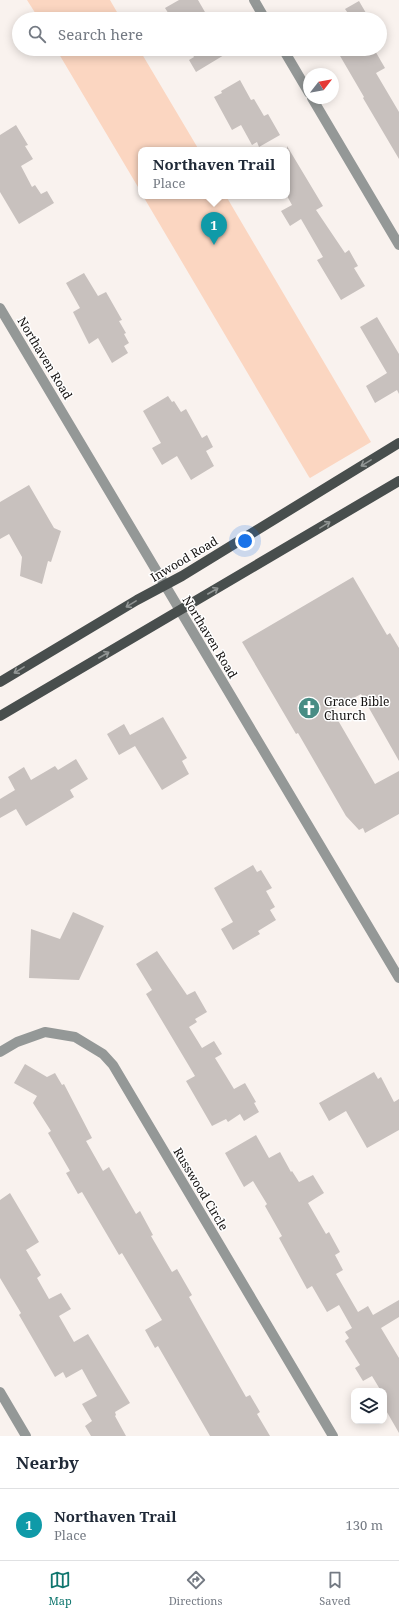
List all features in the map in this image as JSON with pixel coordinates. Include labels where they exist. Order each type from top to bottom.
[{"type":"main road","name":"Inwood Road","points":[[0,682],[138,600],[165,586],[399,443]]},
{"type":"main road","points":[[0,716],[399,481]]},
{"type":"street","points":[[254,0],[262,12]]},
{"type":"street","points":[[287,56],[303,83]]},
{"type":"street","points":[[316,104],[399,245]]},
{"type":"street","name":"Northaven Road","points":[[0,308],[399,978]]},
{"type":"street","name":"Russwood Circle","points":[[0,1052],[17,1042],[45,1032],[76,1037],[103,1054],[112,1065],[333,1436]]},
{"type":"street","points":[[0,1392],[26,1436]]},
{"type":"shaded area","points":[[27,0],[110,0],[117,12],[35,12]]},
{"type":"shaded area","points":[[60,56],[143,56],[197,147],[138,147],[138,187]]},
{"type":"shaded area","points":[[145,199],[228,199],[371,442],[310,478]]},
{"type":"building","points":[[179,0],[198,0],[205,12],[168,12],[165,8]]},
{"type":"building","points":[[359,1],[365,12],[347,12],[345,9]]},
{"type":"building","points":[[222,56],[196,72],[189,60],[194,57]]},
{"type":"building","points":[[340,56],[378,56],[385,68],[376,73],[399,112],[399,159],[363,98],[364,97]]},
{"type":"building","points":[[240,80],[251,100],[254,99],[264,116],[268,114],[280,135],[259,147],[257,142],[252,145],[241,125],[232,130],[214,97]]},
{"type":"building","points":[[16,125],[28,145],[25,146],[33,159],[21,166],[32,187],[35,185],[41,194],[47,191],[54,203],[19,224],[0,192],[0,135]]},
{"type":"building","points":[[290,151],[323,206],[316,210],[345,253],[349,250],[358,266],[354,268],[365,286],[341,300],[317,260],[323,257],[301,219],[290,226],[281,211],[292,205],[289,199],[290,199]]},
{"type":"building","points":[[84,273],[98,296],[106,292],[122,320],[119,321],[126,333],[124,334],[129,343],[124,346],[128,353],[112,363],[98,338],[89,344],[73,312],[80,308],[66,283]]},
{"type":"building","points":[[377,317],[399,354],[399,394],[397,390],[375,403],[366,386],[387,373],[360,327]]},
{"type":"building","points":[[168,396],[172,402],[174,401],[181,412],[186,409],[202,438],[207,435],[213,447],[206,451],[214,466],[191,480],[177,456],[162,465],[152,448],[161,443],[143,411]]},
{"type":"building","points":[[29,485],[54,528],[61,531],[51,562],[48,561],[42,584],[20,576],[22,557],[9,534],[0,539],[0,502]]},
{"type":"building","name":"Grace Bible Church","points":[[353,577],[387,635],[390,633],[399,648],[399,761],[361,694],[332,710],[375,784],[399,771],[399,814],[365,833],[363,828],[359,830],[346,816],[298,733],[296,734],[242,642]]},
{"type":"building","points":[[163,717],[187,758],[182,761],[189,774],[162,790],[135,746],[119,755],[107,734],[124,724],[130,735]]},
{"type":"building","points":[[76,759],[88,779],[70,790],[74,797],[26,826],[16,809],[0,818],[0,799],[15,790],[8,777],[24,767],[31,780],[55,766],[58,770]]},
{"type":"building","points":[[253,865],[257,872],[261,870],[272,888],[266,891],[275,907],[270,910],[276,920],[258,931],[260,934],[233,950],[221,929],[233,922],[214,888]]},
{"type":"building","points":[[73,912],[104,926],[79,980],[29,978],[31,929],[60,939]]},
{"type":"building","points":[[157,951],[187,995],[195,991],[207,1012],[195,1019],[197,1022],[189,1027],[202,1048],[214,1041],[222,1054],[215,1058],[234,1089],[245,1083],[256,1102],[254,1103],[259,1112],[244,1121],[240,1114],[228,1122],[226,1119],[212,1126],[186,1081],[195,1076],[146,994],[152,990],[136,964]]},
{"type":"building","points":[[25,1064],[47,1077],[55,1073],[62,1085],[64,1084],[92,1138],[86,1141],[103,1171],[109,1167],[136,1214],[140,1211],[153,1235],[151,1236],[172,1272],[177,1269],[192,1295],[189,1297],[246,1397],[250,1395],[260,1412],[257,1414],[270,1436],[210,1436],[158,1346],[155,1348],[145,1330],[162,1320],[122,1253],[119,1255],[82,1192],[78,1194],[66,1173],[70,1171],[48,1133],[51,1131],[33,1103],[37,1096],[14,1083]]},
{"type":"building","points":[[374,1072],[378,1079],[381,1077],[394,1102],[399,1099],[399,1130],[367,1148],[346,1111],[329,1121],[319,1103]]},
{"type":"building","points":[[256,1135],[269,1158],[280,1152],[291,1172],[292,1171],[299,1182],[313,1175],[324,1193],[308,1203],[326,1234],[329,1232],[340,1252],[335,1255],[343,1270],[336,1274],[358,1312],[368,1306],[373,1315],[399,1300],[399,1317],[381,1328],[399,1358],[399,1433],[387,1412],[387,1388],[379,1388],[372,1376],[363,1381],[355,1368],[360,1365],[345,1341],[349,1338],[345,1332],[352,1328],[339,1305],[327,1312],[312,1286],[307,1289],[279,1238],[282,1236],[265,1206],[267,1204],[253,1181],[244,1187],[225,1153]]},
{"type":"building","points":[[10,1193],[39,1242],[26,1250],[41,1275],[37,1278],[49,1299],[61,1293],[71,1309],[59,1316],[74,1342],[88,1334],[130,1403],[115,1412],[115,1416],[126,1436],[91,1436],[85,1426],[92,1421],[82,1404],[97,1396],[82,1369],[66,1378],[63,1372],[55,1377],[19,1315],[21,1313],[0,1278],[0,1200]]},
{"type":"place","name":"Northaven Trail","points":[[214,245]]},
{"type":"place","name":"Grace Bible Church","points":[[309,708]]}]
